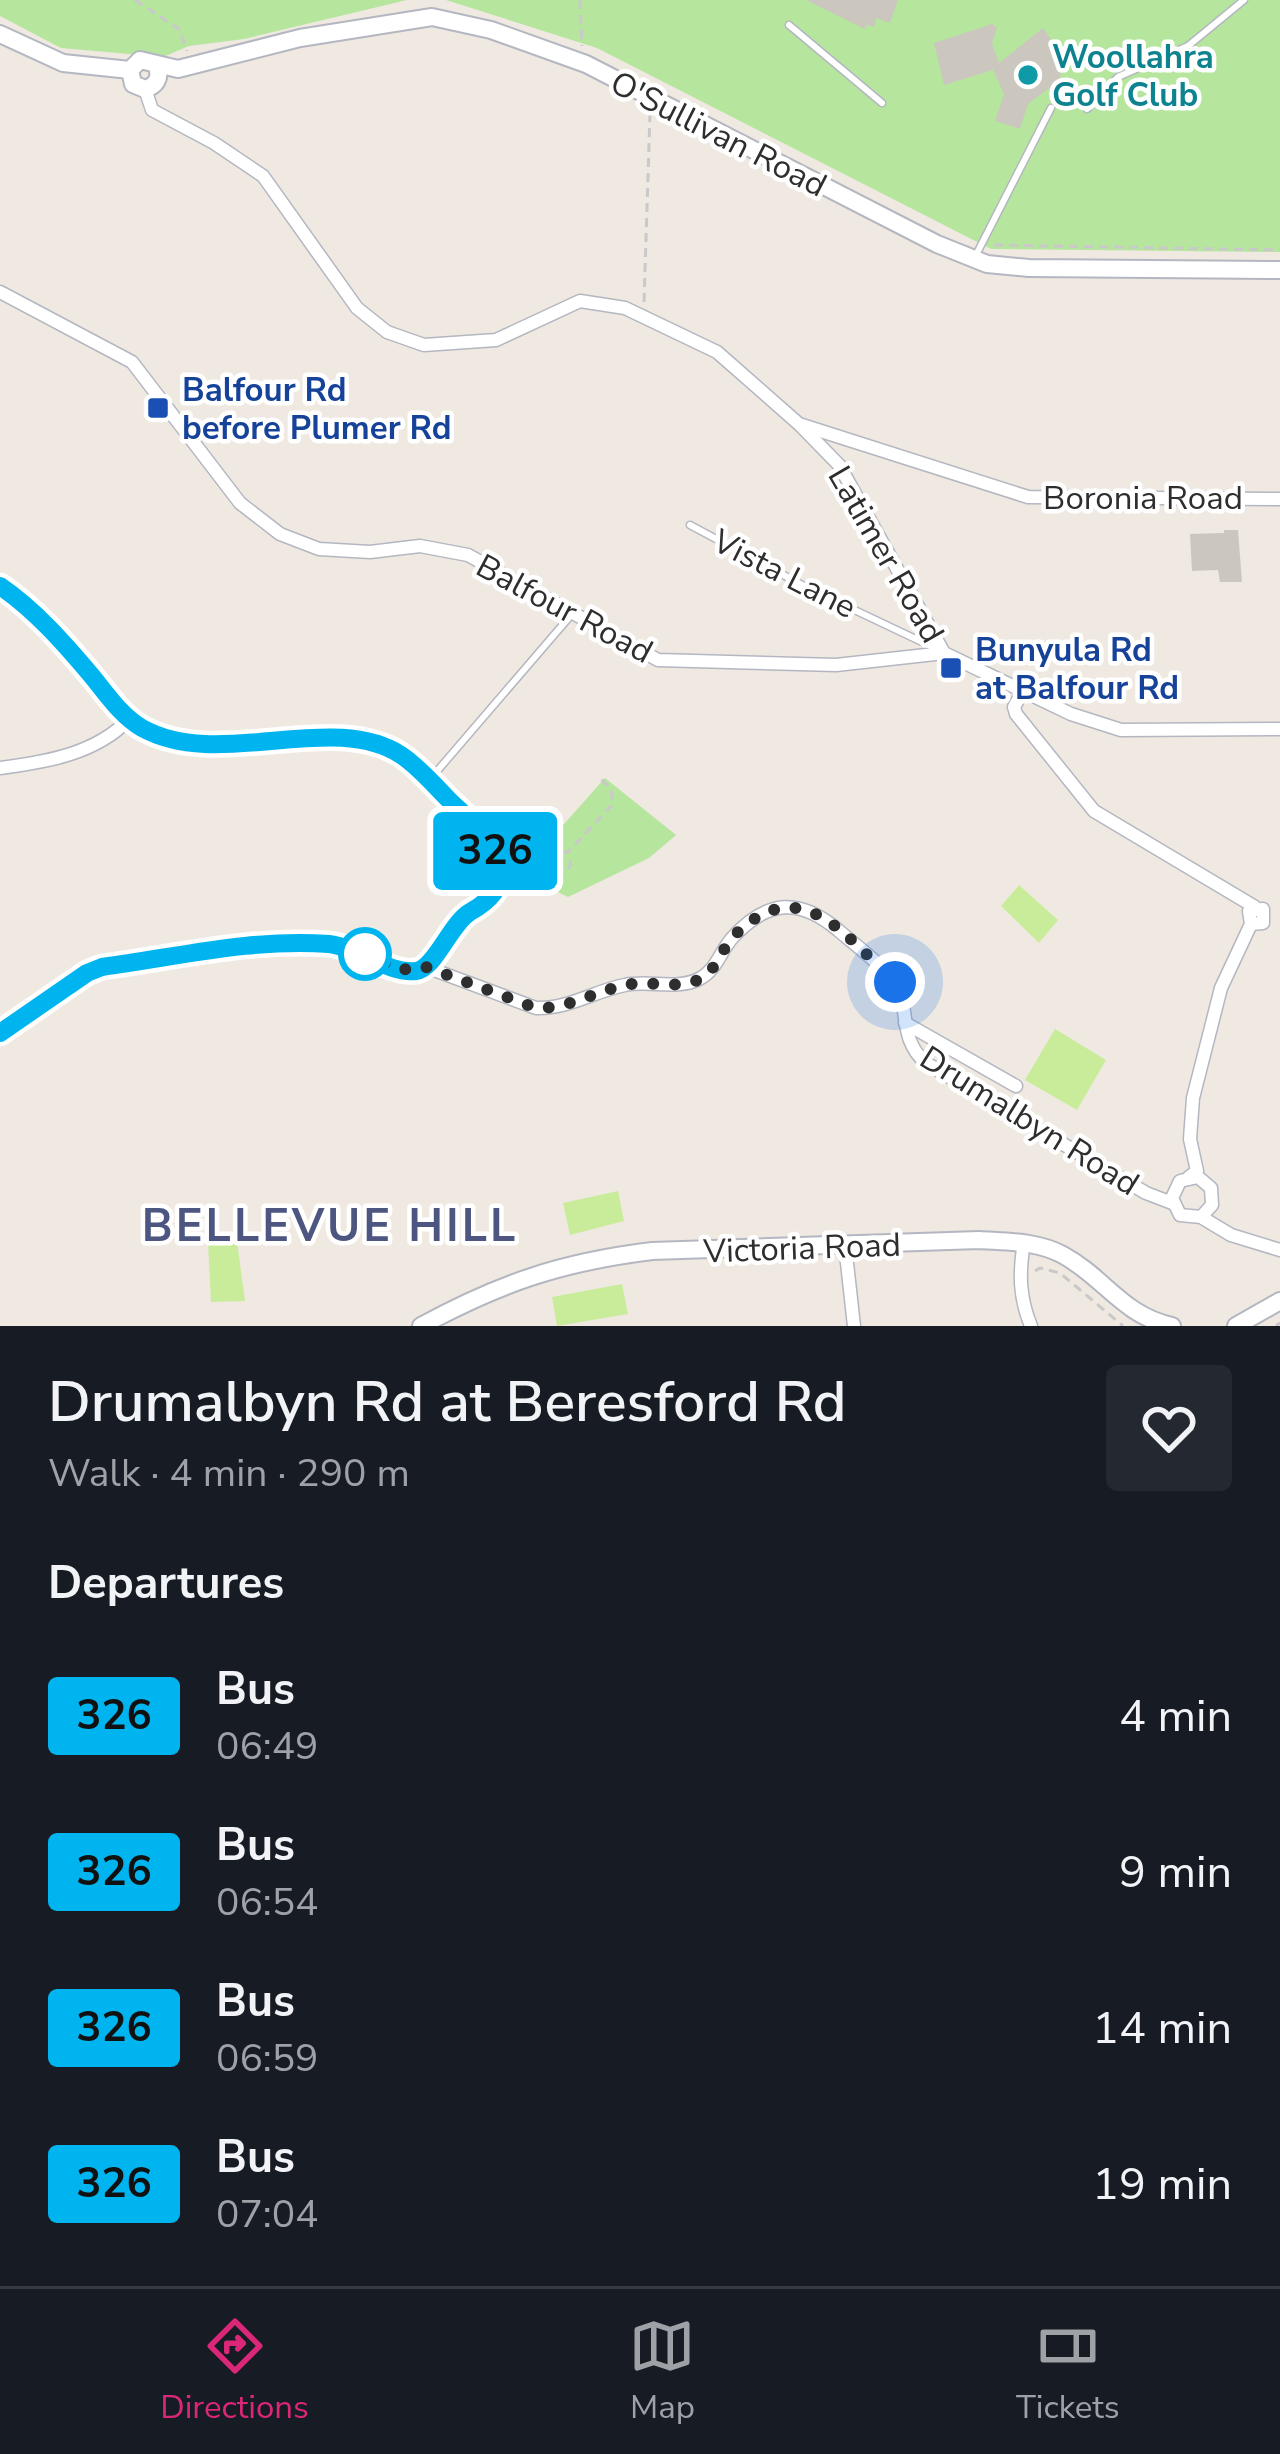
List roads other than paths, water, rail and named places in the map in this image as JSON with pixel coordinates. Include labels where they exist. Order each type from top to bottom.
[{"type":"main road","name":"O'Sullivan Road","points":[[157,67],[193,66],[300,38],[432,16],[491,30],[583,63],[651,100],[978,251],[986,264],[1280,270]]},
{"type":"main road","points":[[0,34],[63,63],[130,70]]},
{"type":"main road","points":[[140,60],[150,60],[157,67],[157,81],[145,89],[133,84],[130,70],[140,60]]},
{"type":"main road","name":"Victoria Road","points":[[421,1326],[446,1320],[529,1274],[606,1257],[1024,1242],[1061,1254],[1133,1313],[1172,1326]]},
{"type":"main road","points":[[1236,1326],[1280,1301]]},
{"type":"street","name":"Latimer Road","points":[[145,89],[152,110],[263,176],[357,308],[387,332],[424,344],[496,340],[580,301],[626,308],[716,352],[838,465],[944,653],[1095,724],[1121,730],[1280,729]]},
{"type":"street","name":"Balfour Road","points":[[0,292],[132,362],[240,503],[280,534],[332,552],[420,546],[468,555],[648,656],[668,661],[836,664],[944,653]]},
{"type":"street","name":"Boronia Road","points":[[800,425],[1028,497],[1280,499]]},
{"type":"street","points":[[0,586],[65,645],[129,719],[157,735],[195,742],[357,740],[400,754],[485,837],[501,869],[490,899],[452,927],[426,967]]},
{"type":"street","points":[[1023,691],[1014,707],[1016,714],[1094,811],[1267,914]]},
{"type":"street","points":[[0,768],[60,758],[90,747],[129,719]]},
{"type":"street","name":"Drumalbyn Road","points":[[0,1033],[102,967],[280,942],[333,944],[401,969],[426,967],[536,1008],[553,1009],[626,985],[703,978],[733,937],[764,914],[791,905],[814,912],[895,982],[910,1045],[926,1063],[1146,1193],[1172,1203]]},
{"type":"street","points":[[1267,914],[1247,914],[1251,924],[1221,988],[1192,1098],[1190,1139],[1197,1171],[1174,1188],[1172,1203],[1187,1218],[1201,1217],[1231,1235],[1280,1250]]},
{"type":"street","name":"Drumalbyn Road","points":[[904,1023],[1016,1086]]},
{"type":"street","points":[[1189,1177],[1198,1177],[1211,1188],[1212,1205],[1201,1217]]},
{"type":"street","points":[[1024,1242],[1019,1281],[1031,1326]]},
{"type":"street","points":[[845,1245],[854,1326]]},
{"type":"lane","points":[[1088,109],[1118,77],[1187,46],[1244,0]]},
{"type":"lane","points":[[789,25],[882,103]]},
{"type":"lane","points":[[978,251],[1052,108]]},
{"type":"lane","name":"Vista Lane","points":[[690,524],[804,586],[944,653]]},
{"type":"lane","points":[[429,780],[574,612]]},
{"type":"place","name":"Woollahra Golf Club","points":[[1028,75]]},
{"type":"place","name":"Balfour Rd before Plumer Rd","points":[[158,408]]},
{"type":"place","name":"Bunyula Rd at Balfour Rd","points":[[951,668]]},
{"type":"district","name":"BELLEVUE HILL","points":[[330,1225]]}]
